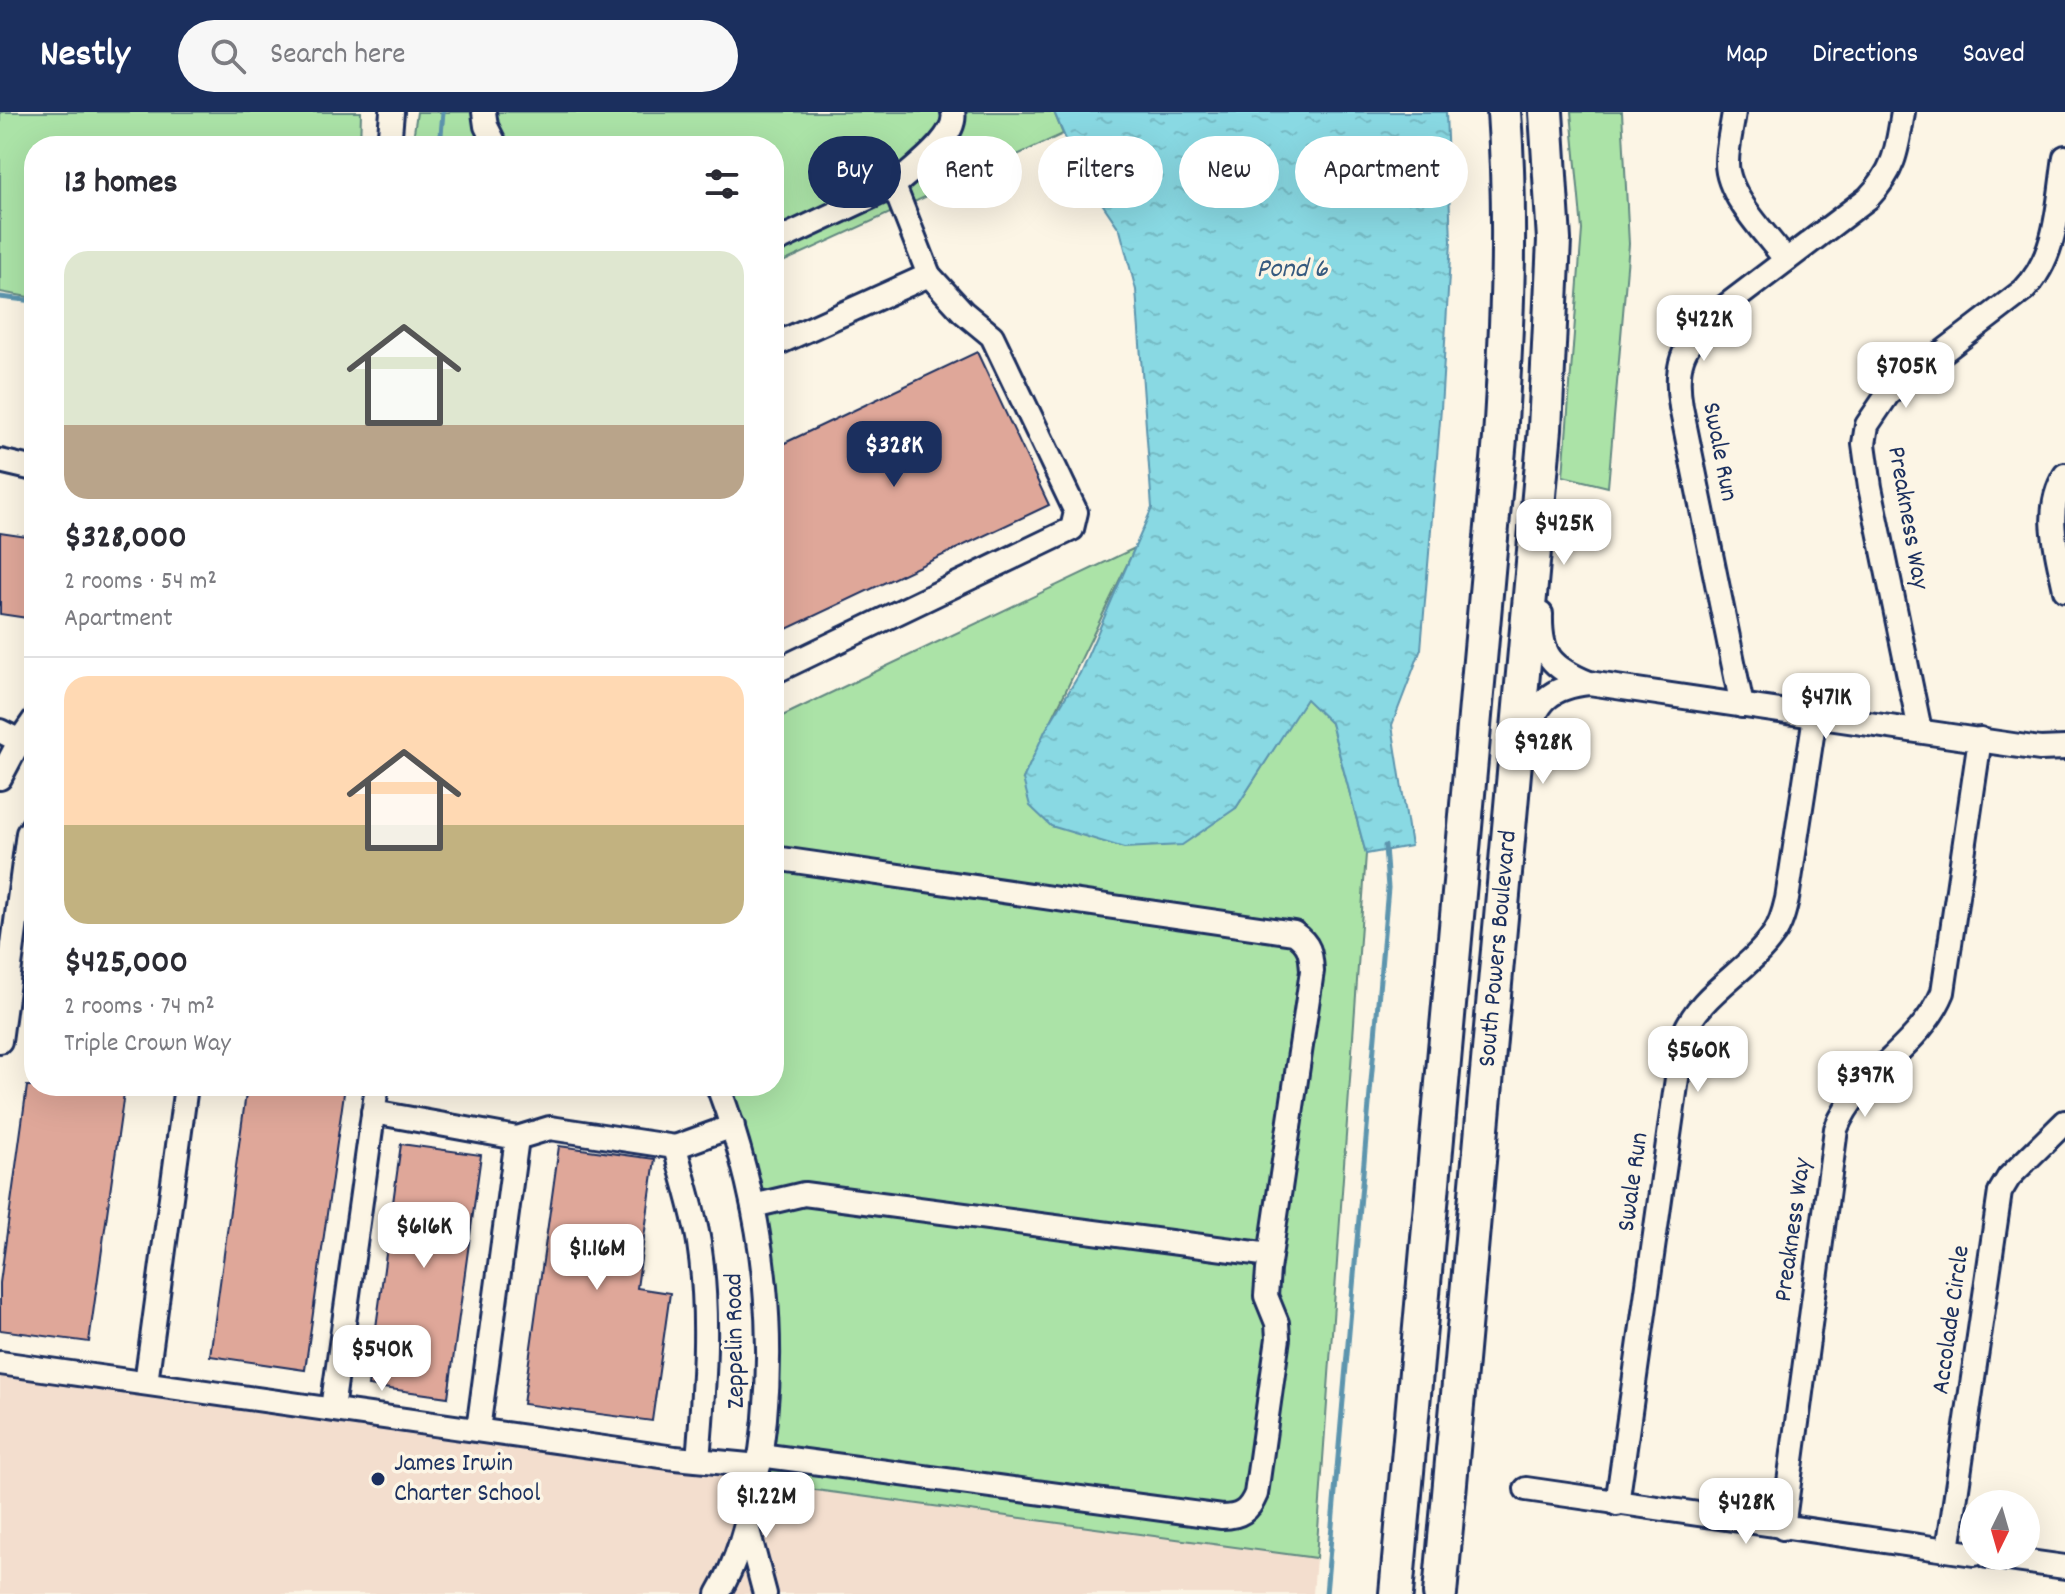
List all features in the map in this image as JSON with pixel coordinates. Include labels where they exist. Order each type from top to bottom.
[{"type":"highway","name":"South Powers Boulevard","points":[[1396,1594],[1500,438],[1509,298],[1509,184],[1504,112]]},
{"type":"highway","name":"South Powers Boulevard","points":[[1440,1594],[1543,454],[1554,240],[1546,112]]},
{"type":"street","points":[[390,136],[392,112]]},
{"type":"street","points":[[484,112],[491,136]]},
{"type":"street","points":[[901,180],[947,137],[955,119],[953,112]]},
{"type":"street","points":[[1734,112],[1727,164],[1730,180],[1737,197],[1786,260]]},
{"type":"street","name":"Swale Run","points":[[1742,706],[1681,407],[1678,369],[1695,333],[1710,318],[1868,198],[1882,184],[1892,168],[1897,151],[1903,112]]},
{"type":"street","name":"Preakness Way","points":[[1920,730],[1870,487],[1864,444],[1867,425],[1888,394],[2037,277],[2052,242],[2065,157]]},
{"type":"street","points":[[784,667],[1072,529],[1076,512],[992,336],[963,312],[929,275],[901,204]]},
{"type":"street","points":[[784,237],[847,208]]},
{"type":"street","points":[[784,340],[929,275]]},
{"type":"street","points":[[1543,454],[1541,637],[1545,652],[1554,664],[1589,683]]},
{"type":"street","points":[[0,461],[24,467]]},
{"type":"street","points":[[2065,475],[2056,491],[2052,508],[2065,590]]},
{"type":"street","points":[[1503,886],[1531,721],[1551,693],[1568,685],[1589,683],[2040,749],[2065,748]]},
{"type":"street","name":"Swale Run","points":[[1617,1504],[1683,1036],[1689,1019],[1759,951],[1781,921],[1815,716]]},
{"type":"street","name":"Preakness Way","points":[[1783,1528],[1836,1129],[1854,1094],[1927,1023],[1943,992],[1980,739]]},
{"type":"street","points":[[0,778],[18,740]]},
{"type":"street","points":[[0,1363],[698,1460],[760,1460],[1222,1517],[1242,1514],[1251,1506],[1256,1494],[1278,1338],[1277,1323],[1266,1296],[1312,971],[1311,953],[1306,942],[1294,933],[784,859]]},
{"type":"street","points":[[0,1041],[24,863]]},
{"type":"street","points":[[146,1383],[185,1096]]},
{"type":"street","points":[[332,1409],[375,1096]]},
{"type":"street","name":"Zeppelin Road","points":[[718,1594],[737,1556],[747,1526],[760,1460],[768,1374],[765,1273],[753,1206],[733,1126],[722,1096]]},
{"type":"street","points":[[373,1112],[517,1138],[550,1128],[675,1147],[733,1126]]},
{"type":"street","name":"Accolade Circle","points":[[1948,1550],[2000,1192],[2009,1177],[2065,1122]]},
{"type":"street","points":[[478,1430],[517,1138]]},
{"type":"street","points":[[675,1147],[699,1241],[706,1303],[705,1378],[698,1460]]},
{"type":"street","points":[[753,1206],[804,1194],[1270,1255]]},
{"type":"street","points":[[1526,1489],[1960,1552]]},
{"type":"street","points":[[747,1526],[765,1594]]},
{"type":"street","points":[[2040,1563],[2065,1567]]},
{"type":"shaded area","name":"James Irwin Charter School","points":[[0,1373],[740,1475],[772,1484],[1316,1558],[1313,1594],[0,1594]]},
{"type":"green space","points":[[0,112],[361,112],[360,136],[24,136],[24,296],[0,292]]},
{"type":"green space","points":[[417,112],[1054,112],[1063,134],[1038,136],[1038,145],[1022,153],[1022,136],[917,136],[917,201],[901,208],[901,136],[808,136],[808,208],[901,208],[784,261],[784,136],[413,136]]},
{"type":"green space","points":[[1571,112],[1622,112],[1629,244],[1608,487],[1563,476],[1582,230]]},
{"type":"green space","points":[[1135,548],[1023,779],[1236,808],[1306,698],[1331,723],[1366,854],[1316,1558],[772,1484],[765,1423],[768,1326],[718,1096],[784,1096],[784,715]]},
{"type":"water","name":"Pond 6","points":[[1054,112],[1446,112],[1447,136],[1295,136],[1295,208],[1450,208],[1451,241],[1441,409],[1421,649],[1392,725],[1411,846],[1366,854],[1331,723],[1306,699],[1236,808],[1182,845],[1124,848],[1051,826],[1030,806],[1023,779],[1045,731],[1080,673],[1152,508],[1136,290],[1120,230],[1105,208],[1163,208],[1163,136],[1064,136]]},
{"type":"building","points":[[977,352],[1049,505],[784,630],[784,443]]},
{"type":"building","points":[[0,533],[24,537],[24,618],[0,614]]},
{"type":"building","points":[[26,1096],[124,1096],[89,1342],[0,1330],[0,1283]]},
{"type":"building","points":[[246,1096],[344,1096],[305,1370],[210,1356]]},
{"type":"building","points":[[401,1144],[481,1155],[448,1397],[368,1386]]},
{"type":"building","points":[[559,1146],[655,1159],[637,1288],[670,1293],[652,1421],[523,1404]]},
{"type":"waterway","points":[[441,136],[443,112]]},
{"type":"waterway","points":[[0,297],[24,300]]},
{"type":"waterway","points":[[1326,1594],[1388,888],[1385,846]]},
{"type":"place","name":"James Irwin Charter School","points":[[378,1479]]}]
